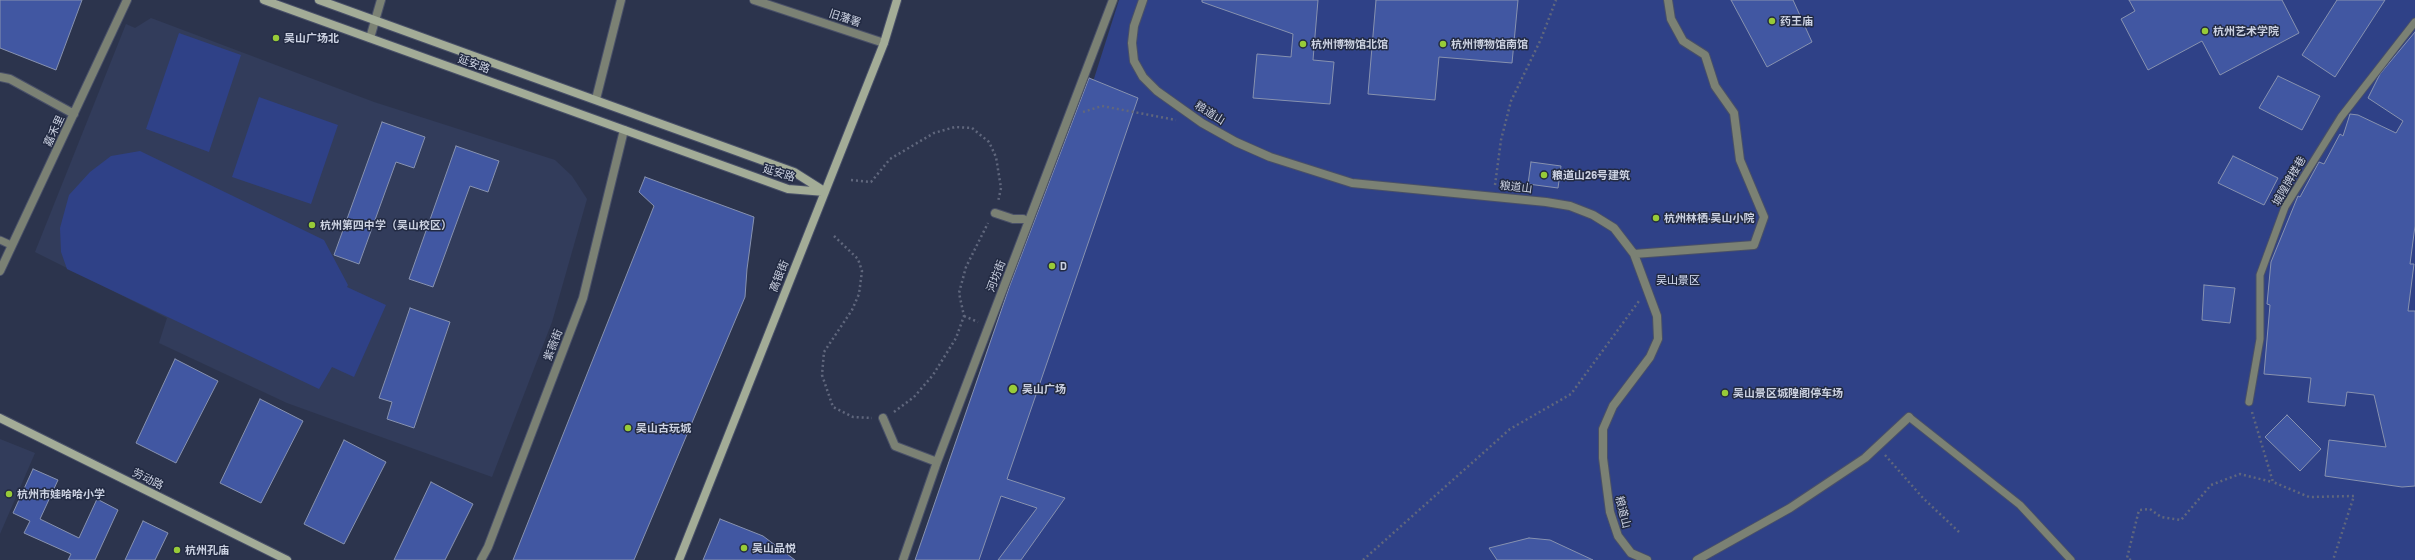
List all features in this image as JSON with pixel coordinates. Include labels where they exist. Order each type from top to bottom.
[{"type":"main road","name":"延安路","points":[[264,0],[788,189],[824,192]]},
{"type":"main road","name":"延安路","points":[[319,0],[596,99],[794,172],[824,192]]},
{"type":"main road","name":"高银街","points":[[679,560],[884,43],[897,0]]},
{"type":"main road","name":"劳动路","points":[[0,418],[287,560]]},
{"type":"street","name":"嘉禾里","points":[[0,271],[127,0]]},
{"type":"street","points":[[370,38],[381,0]]},
{"type":"street","points":[[596,99],[621,0]]},
{"type":"street","name":"旧藩署","points":[[754,0],[884,43]]},
{"type":"street","name":"河坊街","points":[[903,560],[937,462],[1113,0]]},
{"type":"street","name":"粮道山","points":[[1143,0],[1134,26],[1132,44],[1134,61],[1143,77],[1157,91],[1202,123],[1236,142],[1270,157],[1352,182],[1493,195],[1570,206],[1593,215],[1614,228],[1634,254],[1646,291],[1657,316],[1658,339],[1650,357],[1614,406],[1608,418],[1603,429],[1602,458],[1610,512],[1618,536],[1631,553],[1647,560]]},
{"type":"street","points":[[1634,254],[1754,245],[1764,217],[1740,160],[1734,113],[1715,86],[1705,55],[1683,41],[1671,19],[1668,0]]},
{"type":"street","points":[[0,77],[10,79],[74,114]]},
{"type":"street","name":"紫薇街","points":[[481,560],[488,548],[583,298],[624,130]]},
{"type":"street","points":[[995,213],[1013,219],[1023,219]]},
{"type":"street","points":[[1697,560],[1790,508],[1865,458],[1876,446],[1909,417]]},
{"type":"street","points":[[883,418],[895,446],[937,462]]},
{"type":"lane","name":"城隍牌楼巷","points":[[2249,402],[2260,339],[2260,275],[2285,207],[2341,117],[2415,22]]},
{"type":"lane","points":[[0,240],[11,245]]},
{"type":"lane","points":[[1909,417],[2020,506],[2071,560]]},
{"type":"path","points":[[1493,195],[1501,140],[1511,101],[1541,39],[1556,0]]},
{"type":"path","points":[[1080,114],[1102,106],[1149,116],[1180,120]]},
{"type":"path","points":[[834,236],[858,259],[862,271],[859,294],[852,310],[824,352],[822,376],[833,407],[853,417],[883,418],[914,398],[933,375],[956,338],[964,316],[959,293],[966,267],[981,235],[995,213],[1001,188],[996,157],[989,142],[972,128],[954,127],[934,133],[890,159],[870,182],[851,180]]},
{"type":"path","points":[[1364,560],[1510,429],[1571,394],[1615,337],[1646,291]]},
{"type":"path","points":[[964,316],[985,325]]},
{"type":"path","points":[[2249,402],[2273,482]]},
{"type":"path","points":[[1876,446],[1923,498],[1959,532]]},
{"type":"path","points":[[2131,560],[2127,558],[2139,510],[2150,509],[2161,517],[2181,520],[2211,485],[2240,474],[2273,482],[2309,497],[2354,496],[2333,560]]},
{"type":"shaded area","name":"杭州第四中学（吴山校区）","points":[[151,18],[374,102],[555,160],[572,176],[587,199],[552,322],[492,477],[287,403],[159,343],[167,318],[35,252],[126,24],[135,28]]},
{"type":"shaded area","name":"杭州市娃哈哈小学","points":[[0,439],[35,453],[0,534]]},
{"type":"green space","name":"吴山景区","points":[[1119,0],[2415,0],[2415,560],[941,560]]},
{"type":"green space","points":[[179,33],[241,55],[209,152],[146,129]]},
{"type":"green space","points":[[259,97],[338,125],[311,204],[232,177]]},
{"type":"green space","points":[[140,151],[324,240],[348,285],[347,287],[386,305],[354,377],[332,367],[319,389],[67,269],[61,252],[60,228],[69,195],[90,172],[111,156]]},
{"type":"building","points":[[0,0],[82,0],[56,70],[0,48]]},
{"type":"building","name":"杭州博物馆北馆","points":[[1202,0],[1318,0],[1313,60],[1334,62],[1330,104],[1253,98],[1257,54],[1291,57],[1293,34],[1202,2]]},
{"type":"building","name":"杭州博物馆南馆","points":[[1376,0],[1518,0],[1512,63],[1439,57],[1435,100],[1368,94]]},
{"type":"building","name":"药王庙","points":[[1731,0],[1793,0],[1812,42],[1767,67]]},
{"type":"building","name":"杭州艺术学院","points":[[2129,0],[2282,0],[2299,33],[2220,75],[2202,41],[2148,70],[2121,19],[2135,11]]},
{"type":"building","points":[[2337,0],[2385,0],[2335,77],[2302,55]]},
{"type":"building","points":[[2415,32],[2415,226],[2410,264],[2414,264],[2408,311],[2415,311],[2415,486],[2402,487],[2325,476],[2329,440],[2386,447],[2374,395],[2347,392],[2345,406],[2308,402],[2311,378],[2264,374],[2270,305],[2267,304],[2271,262],[2298,196],[2300,197],[2319,162],[2324,164],[2340,134],[2343,136],[2350,114],[2358,115],[2396,133],[2403,121],[2368,98],[2380,74]]},
{"type":"building","points":[[2278,76],[2320,96],[2302,130],[2259,108]]},
{"type":"building","name":"吴山广场","points":[[1089,78],[1138,98],[1007,479],[1065,498],[1021,560],[998,560],[1037,508],[1001,496],[979,560],[915,560],[1010,285]]},
{"type":"building","points":[[382,122],[425,137],[414,168],[396,162],[359,264],[334,255]]},
{"type":"building","points":[[456,146],[499,161],[488,192],[470,186],[433,287],[409,279]]},
{"type":"building","points":[[2233,156],[2278,178],[2264,205],[2218,183]]},
{"type":"building","name":"粮道山26号建筑","points":[[1531,162],[1561,166],[1558,188],[1528,184]]},
{"type":"building","name":"吴山古玩城","points":[[645,177],[754,217],[745,297],[634,560],[513,560],[654,206],[639,192]]},
{"type":"building","points":[[2204,285],[2235,288],[2230,323],[2202,320]]},
{"type":"building","points":[[410,308],[450,322],[414,428],[387,419],[392,402],[379,398]]},
{"type":"building","points":[[175,359],[218,381],[176,463],[136,443]]},
{"type":"building","points":[[260,399],[303,421],[261,503],[220,483]]},
{"type":"building","points":[[2287,415],[2321,449],[2300,471],[2265,437]]},
{"type":"building","points":[[344,440],[386,462],[344,544],[304,524]]},
{"type":"building","points":[[33,469],[58,480],[40,519],[79,538],[97,499],[118,510],[95,560],[68,560],[71,554],[24,533],[30,521],[13,513]]},
{"type":"building","points":[[431,482],[473,504],[445,560],[394,560]]},
{"type":"building","name":"吴山品悦","points":[[720,519],[763,536],[795,560],[703,560]]},
{"type":"building","points":[[143,521],[168,533],[155,560],[125,560]]},
{"type":"building","points":[[1529,538],[1550,540],[1593,560],[1497,560],[1489,548]]},
{"type":"place","name":"药王庙","points":[[1772,21]]},
{"type":"place","name":"杭州艺术学院","points":[[2205,31]]},
{"type":"place","name":"吴山广场北","points":[[276,38]]},
{"type":"place","name":"杭州博物馆北馆","points":[[1303,44]]},
{"type":"place","name":"杭州博物馆南馆","points":[[1443,44]]},
{"type":"place","name":"粮道山26号建筑","points":[[1544,175]]},
{"type":"place","name":"杭州林栖·吴山小院","points":[[1656,218]]},
{"type":"place","name":"杭州第四中学（吴山校区）","points":[[312,225]]},
{"type":"place","name":"D","points":[[1052,266]]},
{"type":"place","name":"吴山广场","points":[[1013,389]]},
{"type":"place","name":"吴山景区城隍阁停车场","points":[[1725,393]]},
{"type":"place","name":"吴山古玩城","points":[[628,428]]},
{"type":"place","name":"杭州市娃哈哈小学","points":[[9,494]]},
{"type":"place","name":"吴山品悦","points":[[744,548]]},
{"type":"place","name":"杭州孔庙","points":[[177,550]]}]
